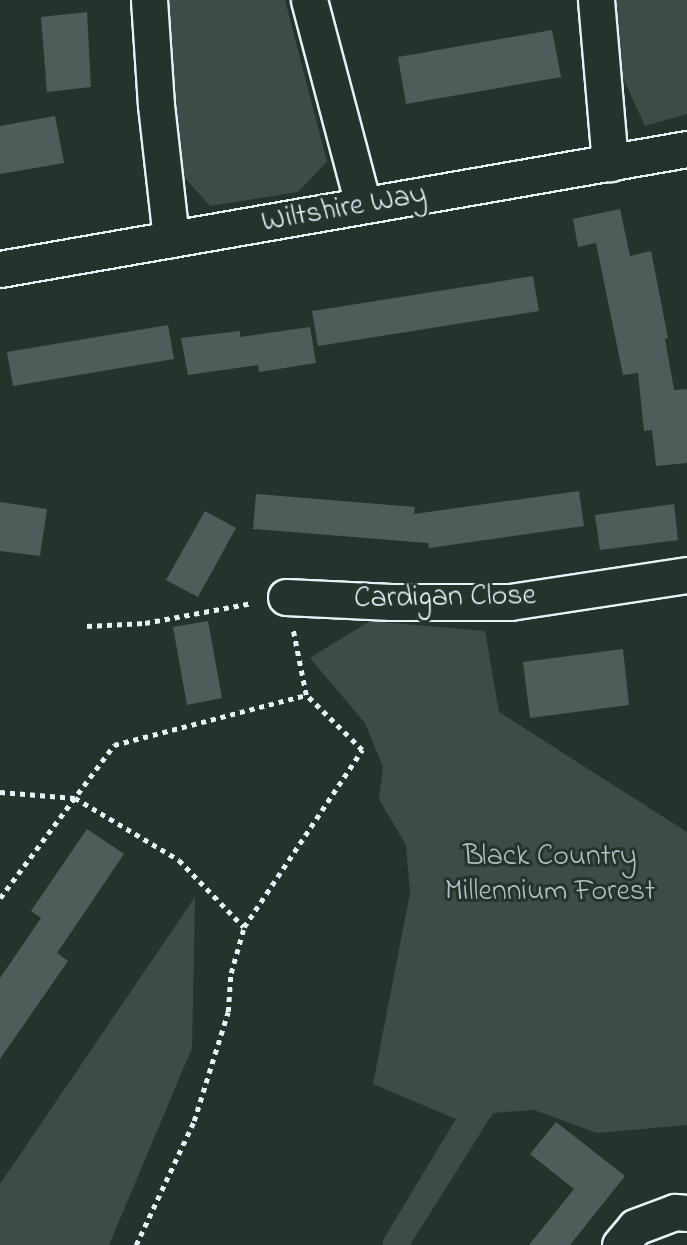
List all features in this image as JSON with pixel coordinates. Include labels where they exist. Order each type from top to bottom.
[{"type":"street","points":[[149,0],[156,104],[171,239]]},
{"type":"street","points":[[309,0],[363,205]]},
{"type":"street","points":[[596,0],[610,163]]},
{"type":"street","name":"Wiltshire Way","points":[[0,269],[687,149]]},
{"type":"street","name":"Cardigan Close","points":[[286,597],[391,603],[510,602],[687,575]]},
{"type":"street","points":[[620,1245],[635,1227],[675,1212],[687,1213]]},
{"type":"path","points":[[87,626],[145,623],[286,597],[306,695],[362,750],[244,927],[231,973],[228,1012],[194,1121],[136,1245]]},
{"type":"path","points":[[0,898],[114,745],[306,695]]},
{"type":"path","points":[[0,792],[75,798],[179,860],[244,927]]},
{"type":"green space","points":[[164,0],[285,0],[327,162],[298,192],[210,206],[176,168]]},
{"type":"green space","points":[[615,0],[687,0],[687,114],[645,126],[622,76]]},
{"type":"green space","name":"Black Country Millennium Forest","points":[[370,621],[485,631],[499,712],[687,832],[687,1125],[597,1133],[534,1110],[493,1113],[410,1245],[383,1245],[383,1240],[456,1119],[373,1084],[410,893],[406,845],[379,799],[383,767],[365,723],[310,658]]},
{"type":"green space","points":[[195,897],[192,1048],[109,1245],[0,1245],[0,1184]]},
{"type":"building","points":[[87,12],[91,87],[47,92],[41,17]]},
{"type":"building","points":[[552,30],[561,77],[406,104],[398,57]]},
{"type":"building","points":[[55,116],[64,163],[0,174],[0,126]]},
{"type":"building","points":[[620,209],[630,256],[651,251],[668,338],[665,339],[674,390],[687,389],[687,463],[656,466],[652,430],[644,431],[638,373],[623,375],[596,243],[578,247],[573,219]]},
{"type":"building","points":[[533,276],[539,311],[318,346],[312,311]]},
{"type":"building","points":[[168,325],[174,359],[13,386],[7,352]]},
{"type":"building","points":[[310,327],[316,363],[259,372],[258,365],[188,375],[181,338],[240,331],[240,337]]},
{"type":"building","points":[[579,491],[584,526],[429,548],[428,543],[253,529],[256,494],[415,507],[414,514]]},
{"type":"building","points":[[0,502],[47,509],[40,556],[0,551]]},
{"type":"building","points":[[674,504],[678,540],[600,550],[595,515]]},
{"type":"building","points":[[205,511],[236,528],[198,597],[166,580]]},
{"type":"building","points":[[208,621],[222,698],[187,705],[173,627]]},
{"type":"building","points":[[623,649],[629,705],[530,718],[523,662]]},
{"type":"building","points":[[87,829],[124,854],[57,953],[68,961],[0,1059],[0,978],[41,918],[31,911]]},
{"type":"building","points":[[556,1122],[625,1176],[570,1245],[529,1245],[574,1189],[530,1154]]}]
